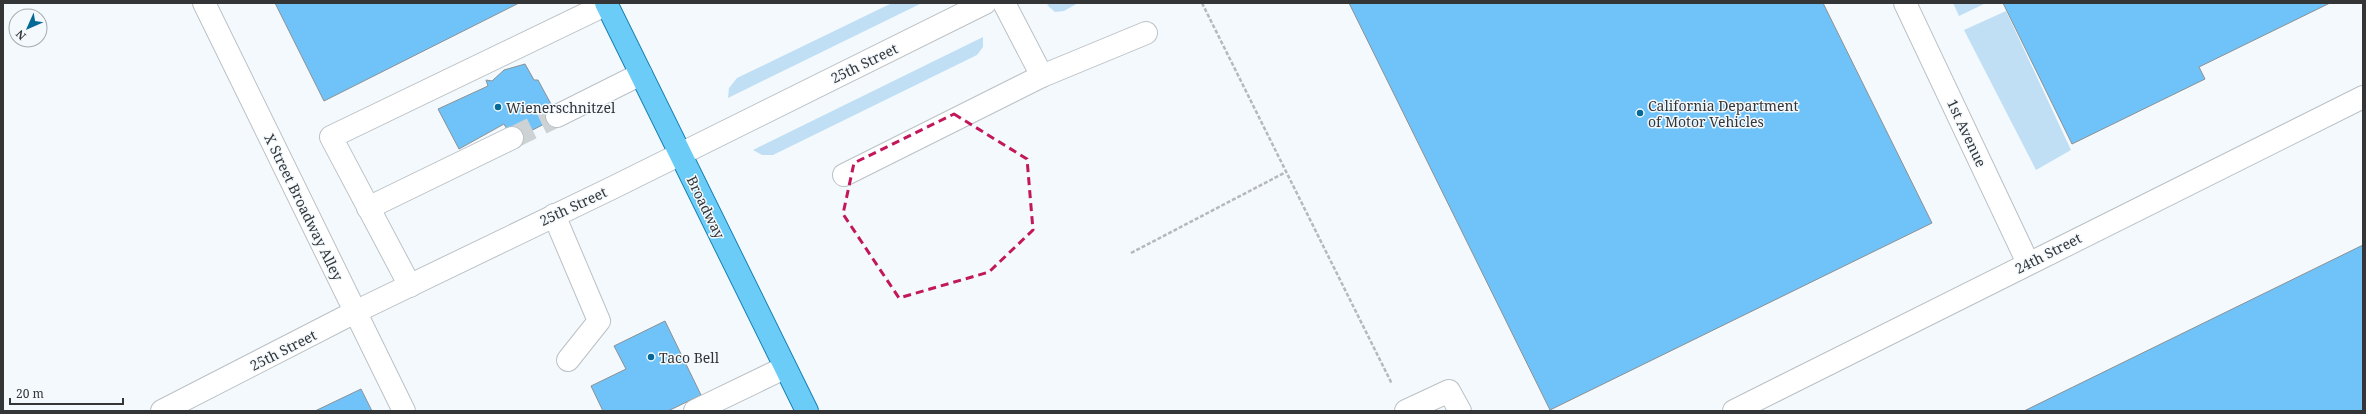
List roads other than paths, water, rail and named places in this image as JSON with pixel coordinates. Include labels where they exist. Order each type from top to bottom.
[{"type":"main road","name":"Broadway","points":[[606,4],[784,368],[807,411]]},
{"type":"street","name":"X Street Broadway Alley","points":[[204,3],[404,411]]},
{"type":"street","name":"25th Street","points":[[162,411],[356,312],[985,3]]},
{"type":"street","points":[[1004,3],[1042,76]]},
{"type":"street","name":"1st Avenue","points":[[1905,3],[2028,263]]},
{"type":"street","points":[[410,286],[331,137],[606,4]]},
{"type":"street","points":[[844,175],[1042,76],[1146,33]]},
{"type":"street","points":[[557,116],[641,74]]},
{"type":"street","name":"24th Street","points":[[1734,411],[2363,97]]},
{"type":"street","points":[[368,208],[512,138]]},
{"type":"street","points":[[554,215],[599,321],[568,360]]},
{"type":"street","points":[[695,411],[784,368]]},
{"type":"street","points":[[1406,411],[1449,391],[1460,411]]},
{"type":"tunnel","points":[[512,138],[557,116]]},
{"type":"place","name":"Wienerschnitzel","points":[[498,107]]},
{"type":"place","name":"California Department of Motor Vehicles","points":[[1640,113]]},
{"type":"place","name":"Taco Bell","points":[[651,357]]}]
